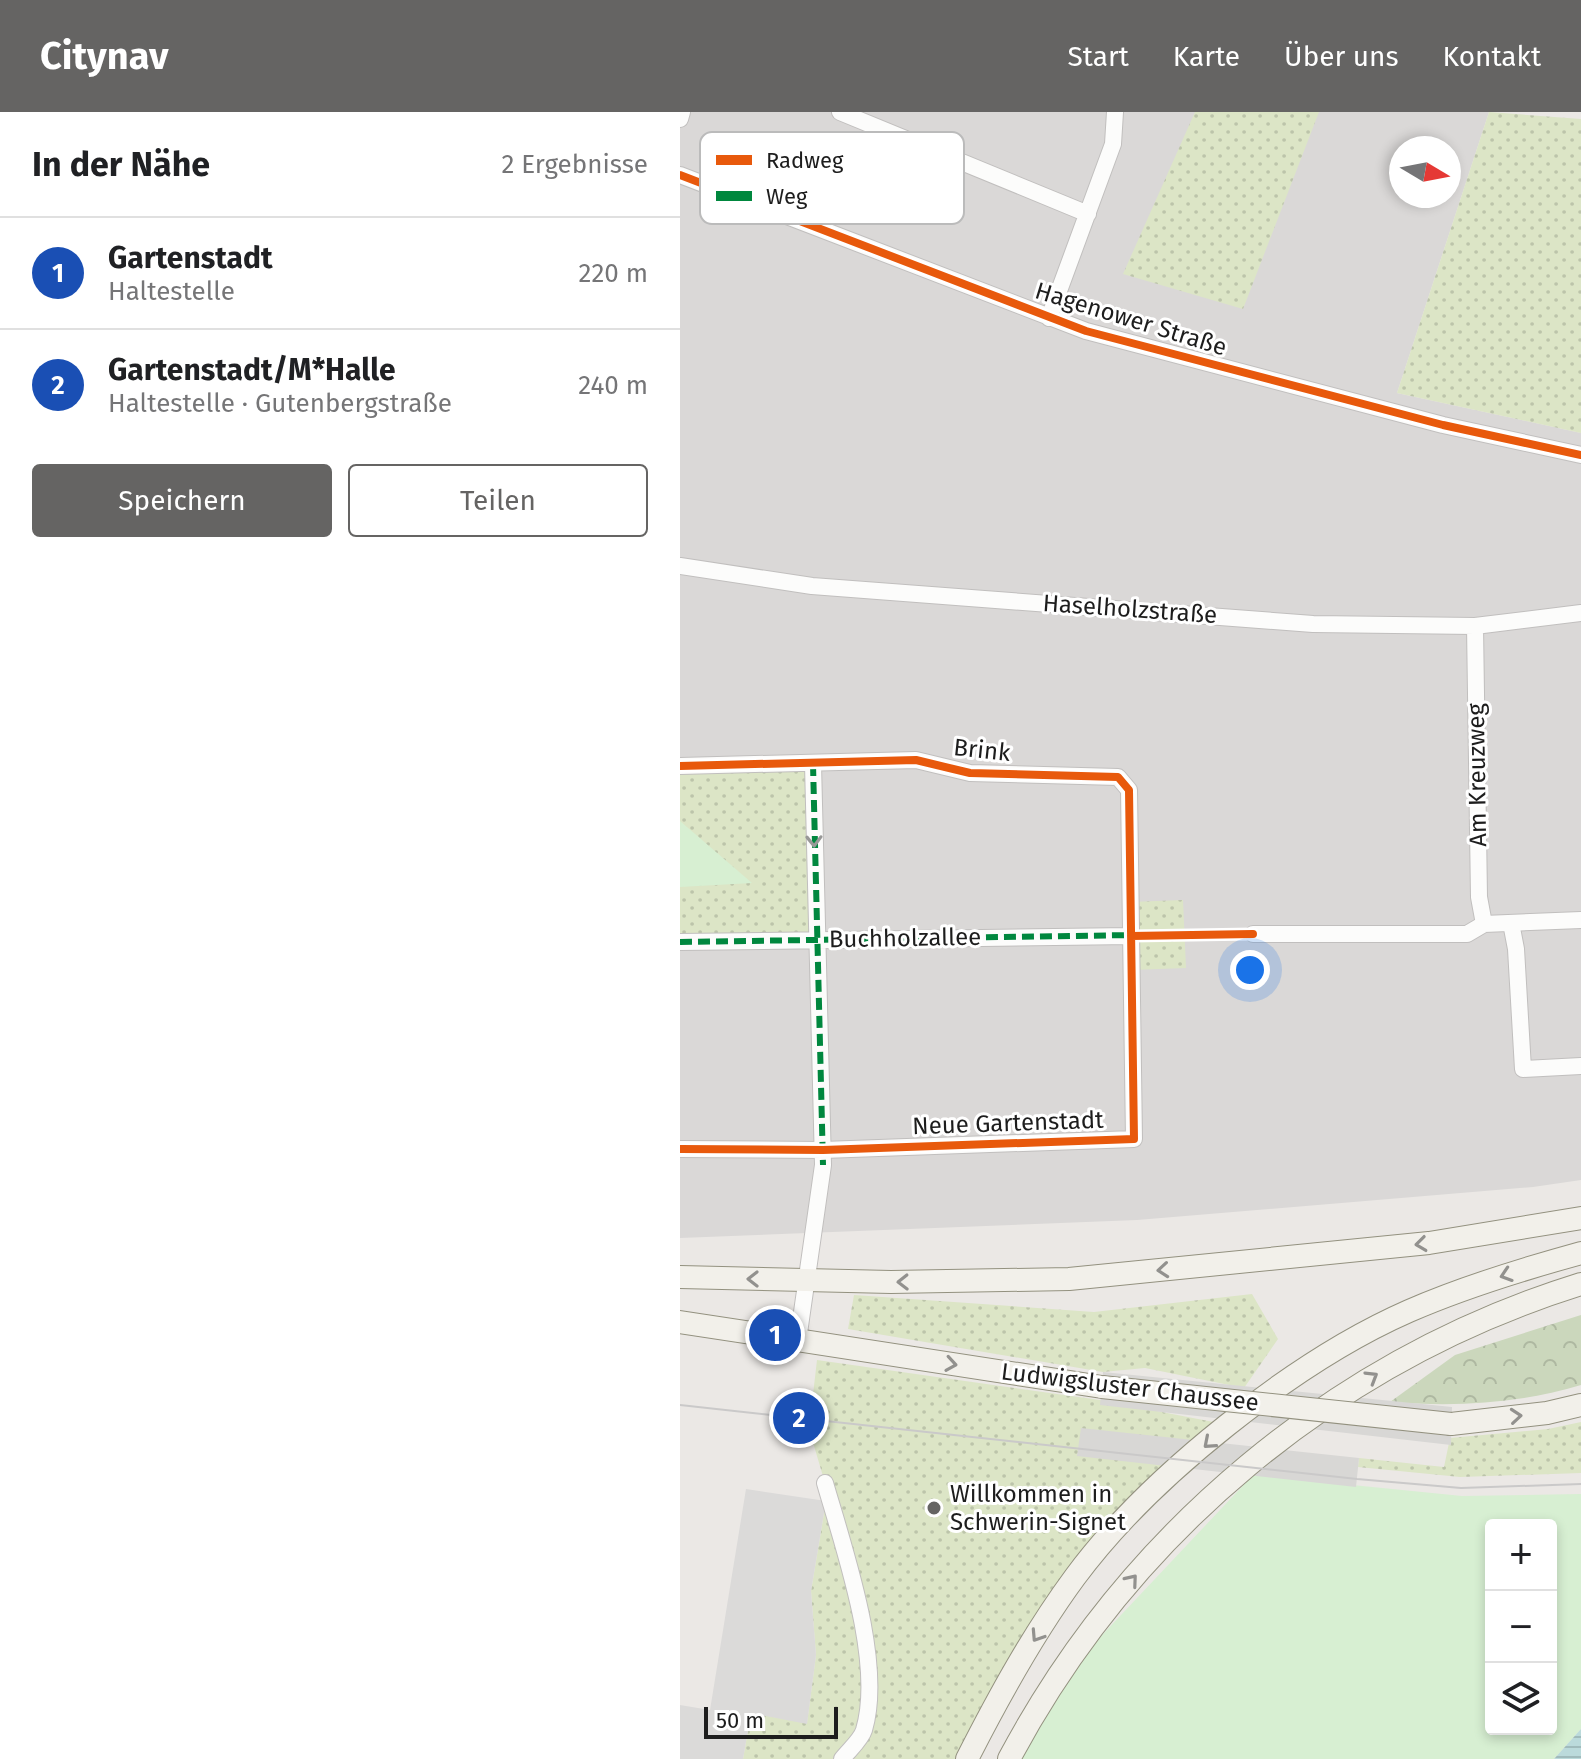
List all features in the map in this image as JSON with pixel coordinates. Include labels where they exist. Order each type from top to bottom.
[{"type":"street","points":[[680,119],[682,112]]},
{"type":"street","points":[[840,112],[889,132]]},
{"type":"street","points":[[1049,318],[1113,144],[1115,112]]},
{"type":"street","points":[[964,163],[1088,214]]},
{"type":"street","name":"Hagenower Straße","points":[[681,179],[700,186]]},
{"type":"street","name":"Hagenower Straße","points":[[800,224],[1086,331],[1443,425],[1581,455]]},
{"type":"street","name":"Haselholzstraße","points":[[680,566],[828,588],[1313,624],[1475,626],[1581,613]]},
{"type":"street","name":"Am Kreuzweg","points":[[1475,626],[1479,897],[1484,924]]},
{"type":"street","name":"Brink","points":[[680,766],[916,760],[970,773],[1118,777],[1129,790],[1131,936]]},
{"type":"street","points":[[798,1340],[823,1150],[815,939],[813,764]]},
{"type":"street","points":[[1253,934],[1467,934],[1484,924],[1581,920]]},
{"type":"street","points":[[1511,923],[1516,949],[1523,1069],[1581,1066]]},
{"type":"street","name":"Buchholzallee","points":[[680,942],[1131,936]]},
{"type":"street","name":"Neue Gartenstadt","points":[[680,1149],[823,1150],[1134,1139],[1131,936]]},
{"type":"street","points":[[680,1277],[891,1282],[1069,1279],[1429,1243],[1581,1218]]},
{"type":"street","points":[[967,1759],[1004,1687],[1075,1577],[1117,1527],[1229,1425],[1313,1364],[1397,1317],[1484,1282],[1581,1253]]},
{"type":"street","points":[[1009,1759],[1038,1703],[1094,1627],[1147,1563],[1196,1510],[1271,1444],[1331,1401],[1445,1337],[1581,1284]]},
{"type":"street","name":"Ludwigsluster Chaussee","points":[[680,1322],[1102,1387],[1451,1424],[1547,1413],[1581,1405]]},
{"type":"street","points":[[825,1483],[860,1607],[868,1687],[864,1732],[842,1759]]},
{"type":"shaded area","points":[[680,112],[1489,112],[1461,198],[1461,136],[1389,136],[1389,208],[1458,208],[1397,393],[1581,433],[1581,1180],[1533,1187],[1137,1220],[680,1238]]},
{"type":"shaded area","points":[[746,1489],[826,1501],[811,1591],[816,1655],[807,1724],[751,1713],[743,1759],[680,1759],[680,1705],[710,1710]]},
{"type":"green space","points":[[1195,112],[1319,112],[1243,309],[1123,274]]},
{"type":"green space","points":[[1489,112],[1581,119],[1581,433],[1397,393],[1458,208],[1461,208],[1461,198]]},
{"type":"green space","points":[[813,764],[815,939],[680,942],[680,766]]},
{"type":"green space","points":[[680,821],[752,883],[680,887]]},
{"type":"green space","points":[[1183,900],[1186,968],[1132,970],[1130,902]]},
{"type":"green space","points":[[1252,1294],[1278,1339],[1244,1388],[1145,1368],[1103,1372],[848,1329],[854,1295],[1094,1312]]},
{"type":"green space","points":[[1581,1315],[1581,1385],[1510,1400],[1439,1404],[1390,1402],[1455,1355]]},
{"type":"green space","points":[[817,1360],[1100,1400],[1229,1425],[1117,1527],[967,1759],[743,1759],[751,1713],[807,1723],[816,1655],[811,1591],[826,1501],[825,1483],[809,1429]]},
{"type":"green space","points":[[1581,1422],[1581,1473],[1460,1477],[1358,1467],[1359,1458],[1444,1467],[1450,1438],[1548,1429]]},
{"type":"green space","points":[[1253,1475],[1462,1496],[1581,1494],[1581,1729],[1554,1759],[1009,1759],[1038,1703]]},
{"type":"water","points":[[1581,1729],[1581,1759],[1554,1759]]},
{"type":"pier","points":[[1103,1372],[1452,1407],[1451,1445],[1100,1405]]},
{"type":"pier","points":[[1081,1428],[1359,1458],[1356,1487],[1077,1456]]},
{"type":"tram line","points":[[680,1405],[1357,1479],[1461,1488],[1581,1484]]},
{"type":"marked path","points":[[813,764],[823,1165]]},
{"type":"marked path","points":[[680,942],[1136,935]]},
{"type":"cycle path","points":[[680,175],[700,183]]},
{"type":"cycle path","points":[[808,224],[1086,331],[1443,425],[1581,455]]},
{"type":"cycle path","points":[[680,766],[916,760],[970,773],[1118,777],[1129,790],[1134,1139],[823,1150],[680,1149]]},
{"type":"cycle path","points":[[1131,936],[1253,934]]},
{"type":"place","name":"Gartenstadt","points":[[775,1335]]},
{"type":"place","name":"Gartenstadt/M*Halle","points":[[799,1418]]},
{"type":"place","name":"Willkommen in Schwerin-Signet","points":[[934,1508]]}]
